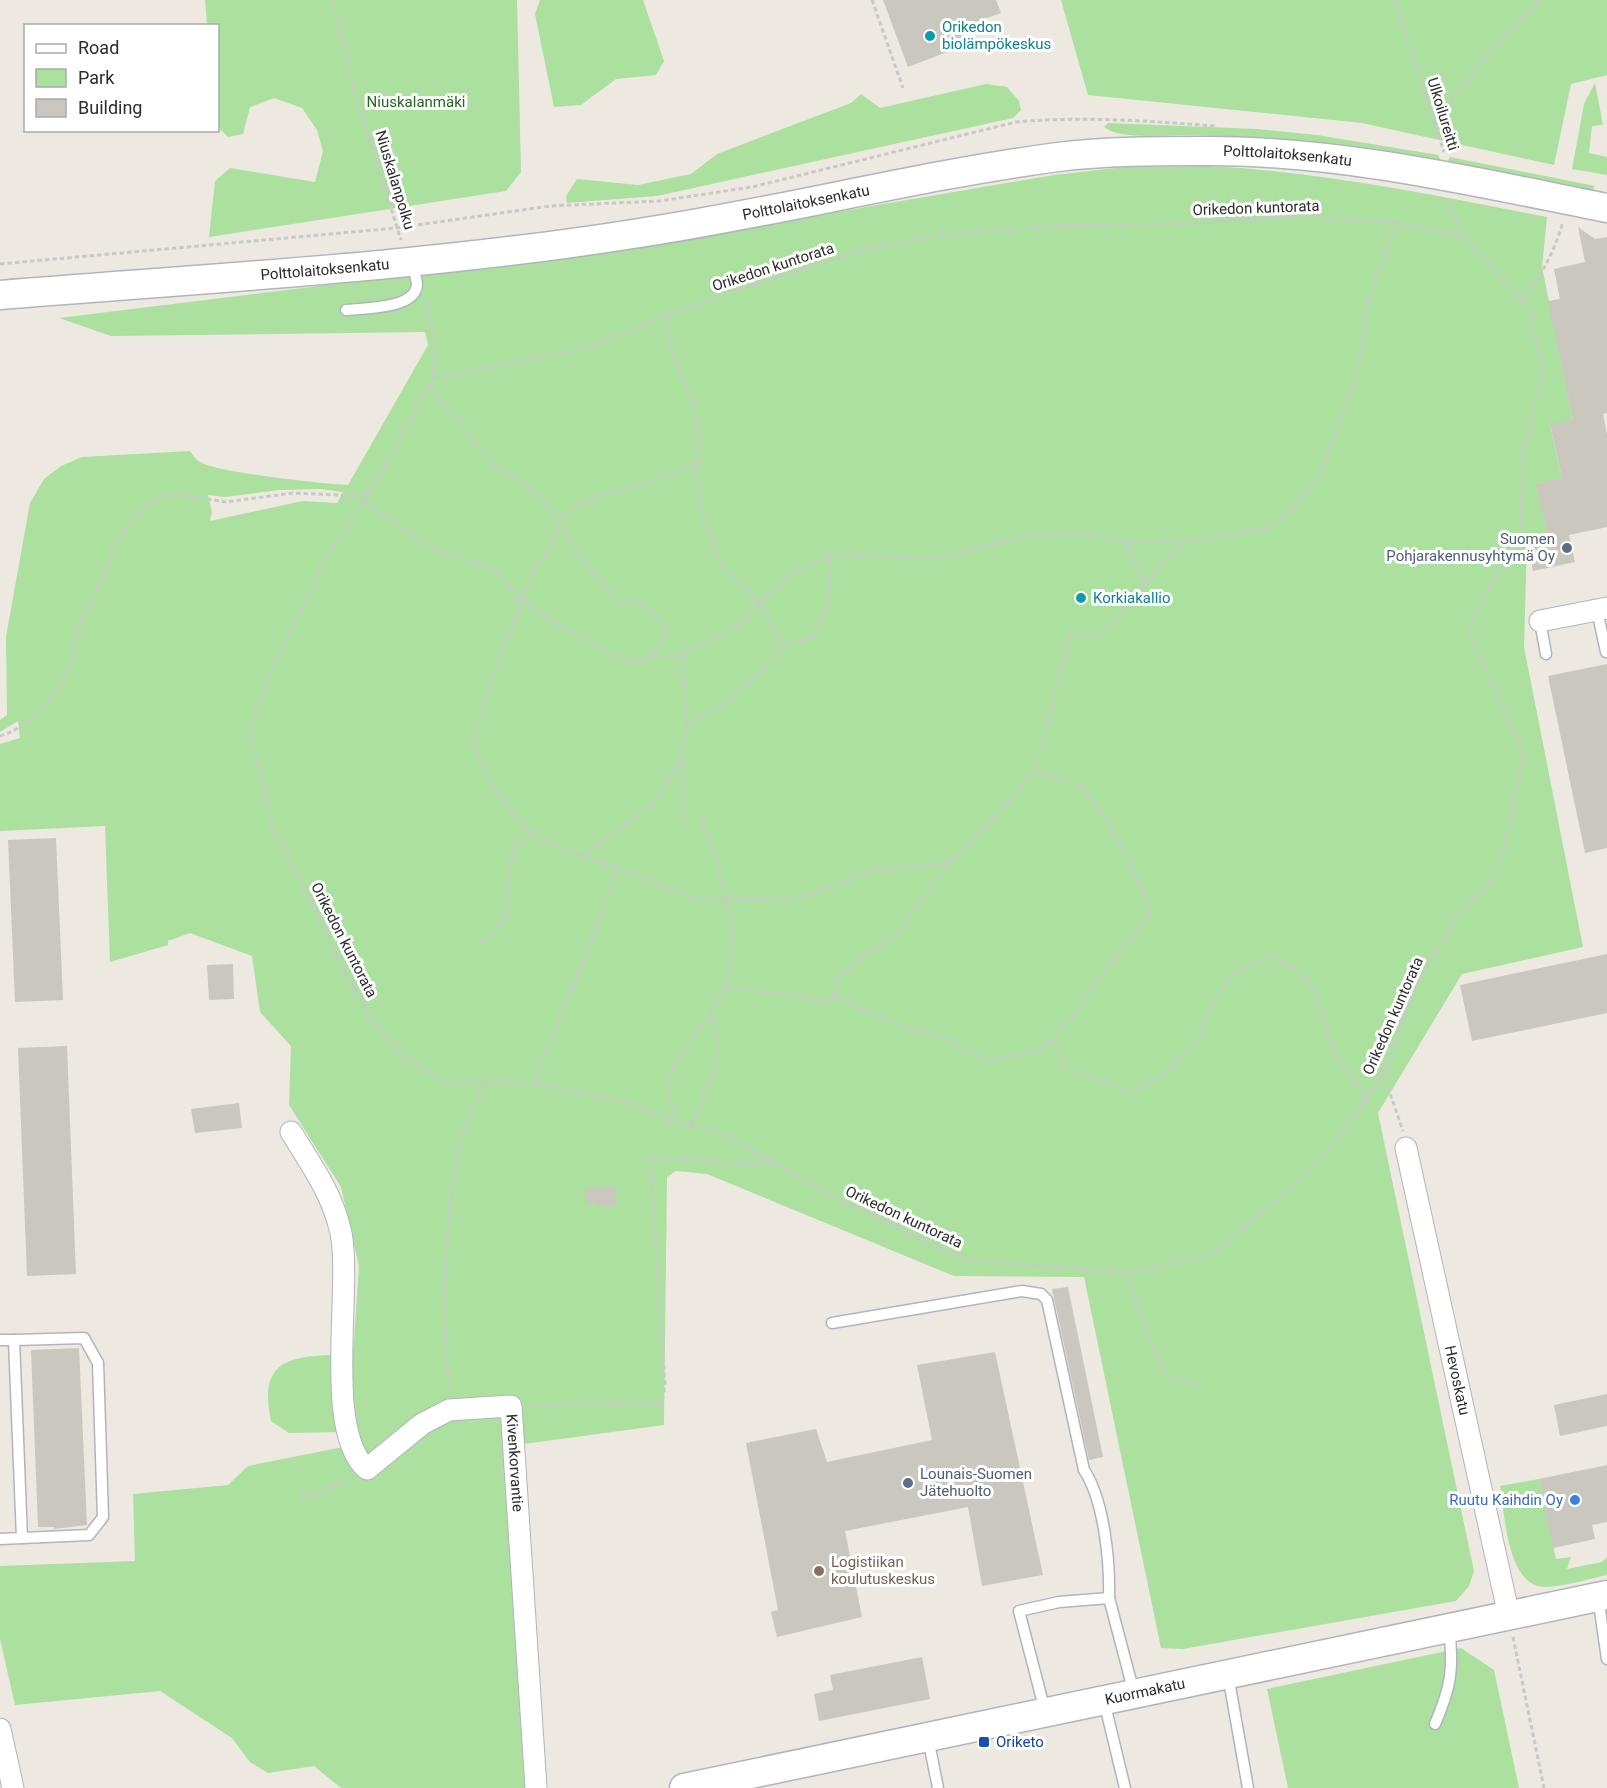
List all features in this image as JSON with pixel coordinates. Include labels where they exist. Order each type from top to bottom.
[{"type":"street","name":"Polttolaitoksenkatu","points":[[0,295],[414,273],[553,246],[710,223],[1060,157],[1207,151],[1272,153],[1334,159],[1607,208]]},
{"type":"street","points":[[1540,621],[1602,609]]},
{"type":"street","points":[[291,1131],[332,1199],[341,1235],[346,1267],[340,1333],[342,1378],[350,1445],[358,1462],[367,1469]]},
{"type":"street","name":"Hevoskatu","points":[[1406,1148],[1509,1616]]},
{"type":"street","name":"Kivenkorvantie","points":[[367,1469],[422,1424],[449,1410],[511,1406],[536,1788]]},
{"type":"street","name":"Kuormakatu","points":[[684,1788],[751,1781],[928,1738],[1602,1596]]},
{"type":"street","points":[[0,1729],[13,1788]]},
{"type":"lane","points":[[346,310],[403,303],[413,294],[414,273]]},
{"type":"lane","points":[[1602,609],[1606,652]]},
{"type":"lane","points":[[1540,621],[1546,654]]},
{"type":"lane","points":[[832,1323],[1022,1291],[1041,1294],[1047,1299],[1084,1470],[1094,1485],[1110,1570],[1109,1598],[1135,1695]]},
{"type":"lane","points":[[0,1340],[84,1338],[98,1362],[103,1517],[89,1535],[0,1539]]},
{"type":"lane","points":[[14,1340],[22,1538]]},
{"type":"lane","points":[[1602,1596],[1607,1659]]},
{"type":"lane","points":[[1046,1714],[1019,1611],[1059,1602],[1109,1598]]},
{"type":"lane","points":[[1435,1724],[1444,1704],[1453,1664],[1449,1628]]},
{"type":"lane","points":[[1228,1675],[1248,1788]]},
{"type":"lane","points":[[1104,1701],[1125,1788]]},
{"type":"lane","points":[[928,1738],[938,1788]]},
{"type":"path","name":"Niuskalanpolku","points":[[332,0],[354,90],[379,164],[396,228],[414,273]]},
{"type":"path","points":[[872,0],[903,88]]},
{"type":"path","name":"Ulkoilureitti","points":[[1394,0],[1445,153],[1443,177],[1445,196],[1463,236]]},
{"type":"path","points":[[1434,122],[1508,30],[1539,0]]},
{"type":"path","points":[[1521,300],[1535,284],[1554,252],[1569,200]]},
{"type":"path","name":"Orikedon kuntorata","points":[[414,273],[434,326],[433,379],[371,490],[326,558],[272,667],[250,731],[274,832],[312,902],[342,968],[377,1029],[410,1063],[449,1082],[486,1084],[533,1082],[624,1102],[677,1122],[718,1131],[835,1198],[966,1260],[1126,1273],[1209,1256],[1294,1186],[1343,1133],[1383,1073],[1419,980],[1455,919],[1499,869],[1524,755],[1470,637],[1470,622],[1521,530],[1523,449],[1543,370],[1530,310],[1463,236],[1397,223],[1306,216],[1179,224],[1054,226],[943,235],[875,246],[666,315],[584,349],[433,379]]},
{"type":"path","points":[[364,501],[431,548],[494,570],[522,602],[619,659],[634,661],[654,656],[675,657],[681,652],[732,629],[792,573],[830,554],[935,559],[1021,537],[1078,533],[1126,542],[1181,542],[1269,528],[1285,516],[1319,477],[1358,375],[1368,300],[1397,223]]},
{"type":"path","points":[[666,315],[672,354],[693,402],[700,440],[696,463],[702,514],[717,560],[759,602],[783,646]]},
{"type":"path","points":[[430,387],[496,468],[519,480],[544,500],[596,577],[617,599],[640,603],[667,627],[654,656]]},
{"type":"path","points":[[696,463],[663,477],[586,500],[559,520],[548,553],[534,571],[487,693],[473,744],[491,786],[532,833],[581,856],[618,867],[695,900],[796,899],[872,871],[948,863]]},
{"type":"path","points":[[0,736],[19,727],[36,712],[60,684],[80,623],[94,597],[118,537],[124,526],[145,508],[168,495],[177,494],[235,502],[293,493],[360,496],[371,490]]},
{"type":"path","points":[[1126,542],[1144,584]]},
{"type":"path","points":[[724,987],[808,997],[826,1003],[834,995],[838,976],[899,932],[948,863],[965,848],[1035,771],[1069,635],[1096,635],[1105,629],[1124,611],[1181,542]]},
{"type":"path","points":[[687,725],[724,704],[759,673],[783,646],[813,636],[831,602],[830,554]]},
{"type":"path","points":[[681,652],[687,725],[681,759],[685,826]]},
{"type":"path","points":[[581,856],[651,806],[681,759]]},
{"type":"path","points":[[834,995],[895,1023],[942,1037],[988,1061],[1039,1051],[1072,1017],[1109,964],[1152,911],[1113,830],[1082,786],[1035,771]]},
{"type":"path","points":[[677,1122],[668,1085],[684,1048],[711,1015],[724,987],[730,960],[728,899],[700,815]]},
{"type":"path","points":[[480,944],[505,920],[509,873],[517,841],[532,833]]},
{"type":"path","points":[[533,1082],[593,938],[618,867]]},
{"type":"path","points":[[1052,1038],[1064,1066],[1130,1093],[1163,1075],[1200,1036],[1213,1001],[1233,974],[1268,956],[1302,970],[1322,1012],[1334,1053],[1366,1098]]},
{"type":"path","points":[[691,1125],[713,1076],[719,1042],[711,1015]]},
{"type":"path","points":[[1383,1073],[1403,1129],[1406,1148]]},
{"type":"path","points":[[449,1410],[447,1293],[453,1181],[464,1132],[486,1084]]},
{"type":"path","points":[[511,1406],[637,1403],[656,1406],[663,1397],[665,1385],[650,1156],[751,1164],[774,1161]]},
{"type":"path","points":[[1126,1273],[1160,1366],[1174,1380],[1202,1387]]},
{"type":"path","points":[[301,1496],[319,1494],[367,1469]]},
{"type":"path","points":[[1509,1616],[1544,1788]]},
{"type":"green space","name":"Niuskalanmäki","points":[[205,0],[517,0],[521,172],[506,191],[209,237],[215,181],[230,168],[315,182],[323,151],[317,130],[302,108],[274,98],[250,107],[243,134],[228,137],[219,128],[219,24],[207,24]]},
{"type":"green space","points":[[540,0],[643,0],[664,61],[656,75],[616,79],[581,105],[554,107],[535,14]]},
{"type":"green space","points":[[1061,0],[1607,0],[1607,75],[1571,84],[1554,165],[1362,123],[1088,95]]},
{"type":"green space","points":[[1595,83],[1603,125],[1592,126],[1589,153],[1607,157],[1607,175],[1572,169],[1584,104]]},
{"type":"green space","points":[[986,84],[1007,87],[1019,101],[1021,110],[1013,118],[657,196],[567,203],[566,196],[577,179],[638,185],[691,174],[717,154],[851,103],[861,94],[880,108]]},
{"type":"green space","points":[[1108,123],[1257,129],[1317,135],[1438,155],[1440,159],[1439,163],[1248,138],[1120,134],[1104,127]]},
{"type":"green space","points":[[1450,157],[1595,186],[1592,191],[1449,166],[1447,162]]},
{"type":"green space","points":[[1209,166],[1294,173],[1547,217],[1542,267],[1573,420],[1550,425],[1562,478],[1537,484],[1548,538],[1527,543],[1524,647],[1583,947],[1462,974],[1378,1113],[1474,1571],[1469,1586],[1456,1601],[1183,1649],[1161,1648],[1084,1277],[954,1276],[707,1174],[676,1171],[667,1177],[664,1425],[516,1445],[539,1788],[341,1788],[314,1766],[268,1773],[250,1762],[232,1738],[160,1691],[15,1705],[0,1639],[0,1566],[135,1561],[133,1494],[228,1485],[248,1466],[343,1447],[341,1432],[289,1433],[271,1421],[268,1398],[270,1381],[277,1370],[287,1362],[316,1356],[353,1354],[359,1266],[341,1187],[289,1105],[291,1046],[260,1012],[252,956],[190,933],[168,941],[168,945],[110,962],[105,826],[0,831],[0,744],[20,738],[18,721],[0,732],[0,720],[7,715],[6,637],[30,503],[44,479],[61,466],[82,457],[190,451],[200,462],[226,470],[348,485],[428,345],[425,332],[111,336],[59,318],[457,269],[554,260],[1054,175],[1124,167]],"holes":[[[320,489],[343,492],[337,503],[303,501],[210,521],[212,512],[208,495],[225,497],[279,490]]]},
{"type":"green space","points":[[1539,1479],[1556,1559],[1571,1557],[1567,1569],[1602,1562],[1607,1557],[1607,1575],[1547,1587],[1534,1584],[1523,1576],[1510,1548],[1500,1486]]},
{"type":"green space","points":[[1461,1648],[1494,1670],[1519,1788],[1288,1788],[1267,1689]]},
{"type":"building","name":"Orikedon biolämpökeskus","points":[[883,0],[996,0],[1001,13],[962,27],[968,44],[908,67]]},
{"type":"building","points":[[1578,227],[1595,239],[1607,237],[1607,413],[1603,414],[1607,434],[1607,527],[1569,535],[1575,562],[1533,571],[1527,542],[1548,538],[1536,484],[1562,478],[1550,424],[1573,420],[1548,301],[1560,299],[1554,269],[1585,262]]},
{"type":"building","points":[[1607,664],[1607,848],[1585,853],[1548,676]]},
{"type":"building","points":[[56,838],[63,1000],[15,1002],[8,840]]},
{"type":"building","points":[[1607,954],[1607,1013],[1472,1041],[1460,985]]},
{"type":"building","points":[[233,964],[234,999],[209,1000],[207,965]]},
{"type":"building","points":[[67,1046],[76,1274],[27,1276],[18,1048]]},
{"type":"building","points":[[239,1103],[242,1128],[195,1133],[191,1109]]},
{"type":"building","points":[[615,1186],[617,1205],[597,1207],[596,1202],[586,1204],[584,1189]]},
{"type":"building","points":[[1068,1287],[1103,1457],[1089,1460],[1052,1289]]},
{"type":"building","points":[[79,1348],[87,1525],[54,1529],[54,1527],[38,1527],[31,1350]]},
{"type":"building","points":[[995,1352],[1043,1575],[982,1586],[968,1507],[845,1531],[862,1617],[777,1637],[771,1612],[778,1610],[746,1443],[816,1429],[827,1462],[932,1440],[917,1365]]},
{"type":"building","points":[[1607,1394],[1607,1426],[1560,1436],[1554,1405]]},
{"type":"building","name":"Ruutu Kaihdin Oy","points":[[1607,1465],[1607,1522],[1592,1525],[1595,1539],[1553,1548],[1539,1479]]},
{"type":"building","points":[[922,1657],[930,1699],[819,1721],[814,1694],[833,1690],[830,1675]]},
{"type":"place","name":"Orikedon biolämpökeskus","points":[[930,36]]},
{"type":"place","name":"Suomen Pohjarakennusyhtymä Oy","points":[[1567,548]]},
{"type":"place","name":"Korkiakallio","points":[[1081,598]]},
{"type":"place","name":"Lounais-Suomen Jätehuolto","points":[[908,1483]]},
{"type":"place","name":"Ruutu Kaihdin Oy","points":[[1575,1500]]},
{"type":"place","name":"Logistiikan koulutuskeskus","points":[[819,1571]]},
{"type":"place","name":"Oriketo","points":[[984,1742]]}]
